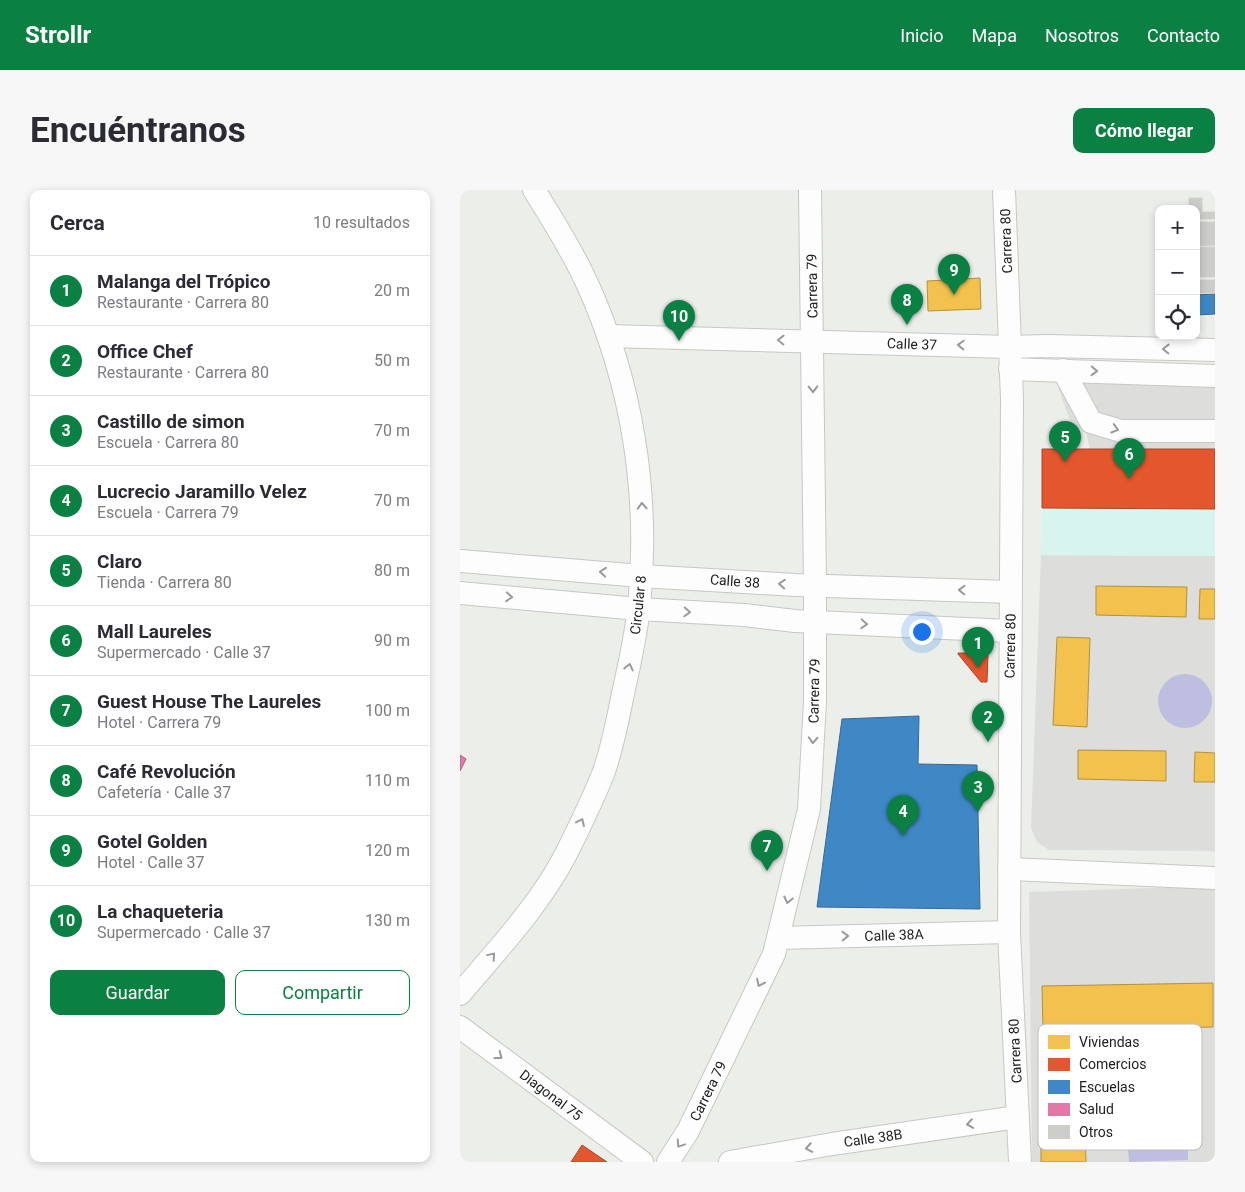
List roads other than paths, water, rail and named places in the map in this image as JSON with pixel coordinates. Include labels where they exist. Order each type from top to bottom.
[{"type":"street","name":"Circular 8","points":[[460,994],[545,890],[570,846],[603,773],[611,746],[639,609],[642,576],[642,514],[637,454],[626,394],[608,336],[586,282],[560,230],[534,190]]},
{"type":"street","name":"Carrera 79","points":[[668,1162],[688,1131],[774,954],[809,809],[815,701],[816,585],[810,190]]},
{"type":"street","name":"Carrera 80","points":[[1004,190],[1012,399],[1010,932],[1020,1162]]},
{"type":"street","name":"Calle 37","points":[[608,336],[1010,347],[1048,346],[1215,350]]},
{"type":"street","points":[[1010,369],[1215,376]]},
{"type":"street","points":[[1063,370],[1091,422],[1121,431],[1215,431]]},
{"type":"street","name":"Calle 38","points":[[460,561],[642,576],[1011,592]]},
{"type":"street","points":[[460,593],[815,622],[1010,632]]},
{"type":"street","points":[[1009,869],[1215,878]]},
{"type":"street","name":"Calle 38A","points":[[779,938],[1010,932]]},
{"type":"street","name":"Diagonal 75","points":[[460,1027],[642,1162]]},
{"type":"street","name":"Calle 38B","points":[[730,1162],[832,1144],[1018,1117]]},
{"type":"water","points":[[1180,674],[1190,674],[1200,678],[1208,686],[1212,701],[1208,716],[1200,724],[1190,728],[1180,728],[1170,724],[1162,716],[1158,706],[1158,696],[1162,686],[1170,678]]},
{"type":"water","points":[[1128,1150],[1188,1150],[1188,1160],[1129,1162]]},
{"type":"place","name":"Gotel Golden","points":[[954,295]]},
{"type":"place","name":"Café Revolución","points":[[907,325]]},
{"type":"place","name":"La chaqueteria","points":[[679,341]]},
{"type":"place","name":"Claro","points":[[1065,462]]},
{"type":"place","name":"Mall Laureles","points":[[1129,479]]},
{"type":"place","name":"Malanga del Trópico","points":[[978,668]]},
{"type":"place","name":"Office Chef","points":[[988,742]]},
{"type":"place","name":"Castillo de simon","points":[[978,812]]},
{"type":"place","name":"Lucrecio Jaramillo Velez","points":[[903,836]]},
{"type":"place","name":"Guest House The Laureles","points":[[767,871]]}]
